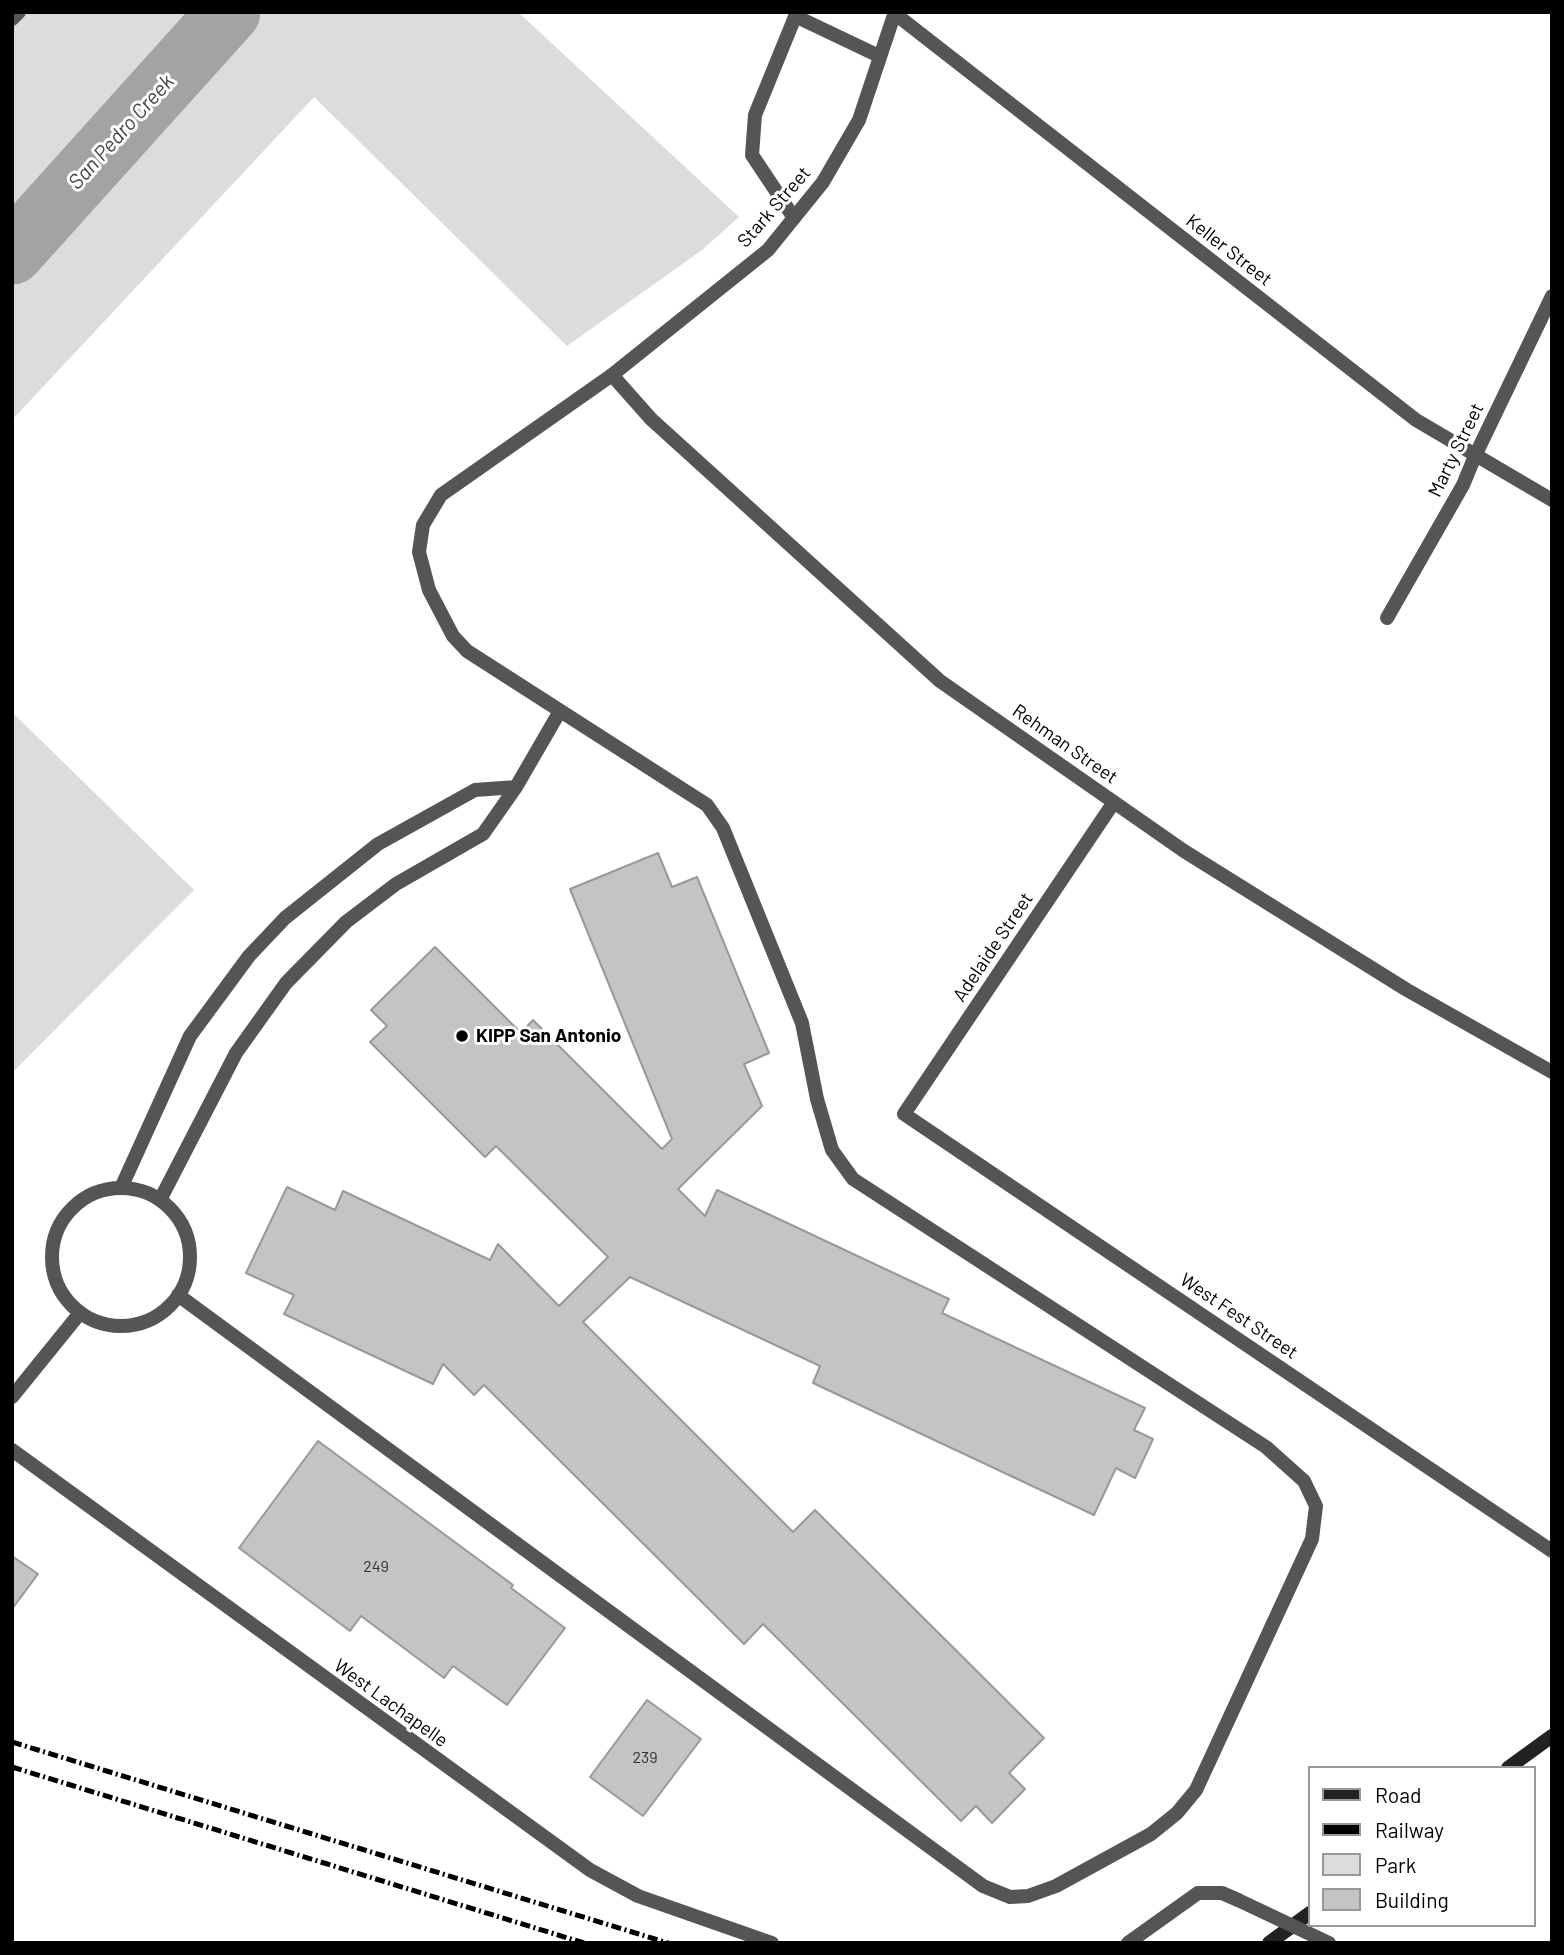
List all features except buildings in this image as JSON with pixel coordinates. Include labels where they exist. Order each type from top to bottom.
[{"type":"main road","points":[[1511,1766],[1552,1736]]},
{"type":"main road","points":[[1269,1943],[1308,1914]]},
{"type":"street","points":[[12,19],[19,12]]},
{"type":"street","name":"Stark Street","points":[[178,1295],[983,1886],[1010,1897],[1028,1896],[1056,1886],[1151,1834],[1177,1813],[1196,1790],[1312,1539],[1316,1506],[1304,1481],[1266,1447],[853,1179],[832,1150],[817,1099],[802,1023],[723,828],[707,805],[467,651],[453,636],[426,577],[419,552],[423,525],[441,495],[612,375],[768,250],[823,182],[859,120],[895,13]]},
{"type":"street","name":"Keller Street","points":[[895,13],[1416,420],[1552,500]]},
{"type":"street","points":[[794,218],[752,155],[755,114],[796,14],[879,56]]},
{"type":"street","name":"Marty Street","points":[[1387,618],[1463,485],[1552,296]]},
{"type":"street","name":"Rehman Street","points":[[612,375],[651,419],[940,681],[1184,851],[1407,990],[1552,1072]]},
{"type":"street","points":[[160,1200],[236,1054],[286,983],[346,922],[396,884],[483,834],[516,787],[560,711]]},
{"type":"street","points":[[121,1188],[190,1035],[249,956],[285,918],[378,844],[475,790],[516,787]]},
{"type":"street","name":"Adelaide Street","points":[[904,1114],[1114,802]]},
{"type":"street","name":"West Fest Street","points":[[904,1114],[1552,1551]]},
{"type":"street","points":[[121,1188],[135,1190],[160,1200],[173,1212],[189,1244],[187,1280],[178,1295],[159,1314],[133,1325],[115,1326],[80,1312],[67,1299],[57,1283],[52,1264],[59,1227],[69,1211],[102,1191],[121,1188]]},
{"type":"street","points":[[12,1397],[80,1312]]},
{"type":"street","name":"West Lachapelle","points":[[12,1450],[590,1870],[651,1901],[772,1943]]},
{"type":"street","points":[[1128,1943],[1198,1893],[1222,1893],[1329,1943]]},
{"type":"green space","points":[[22,12],[518,12],[739,217],[702,250],[567,346],[314,97],[12,420],[12,24]]},
{"type":"green space","points":[[12,712],[194,890],[12,1073]]},
{"type":"waterway","name":"San Pedro Creek","points":[[12,253],[229,12]]},
{"type":"railway","points":[[12,1742],[668,1943]]},
{"type":"railway","points":[[12,1767],[584,1943]]},
{"type":"place","name":"KIPP San Antonio","points":[[462,1036]]}]
